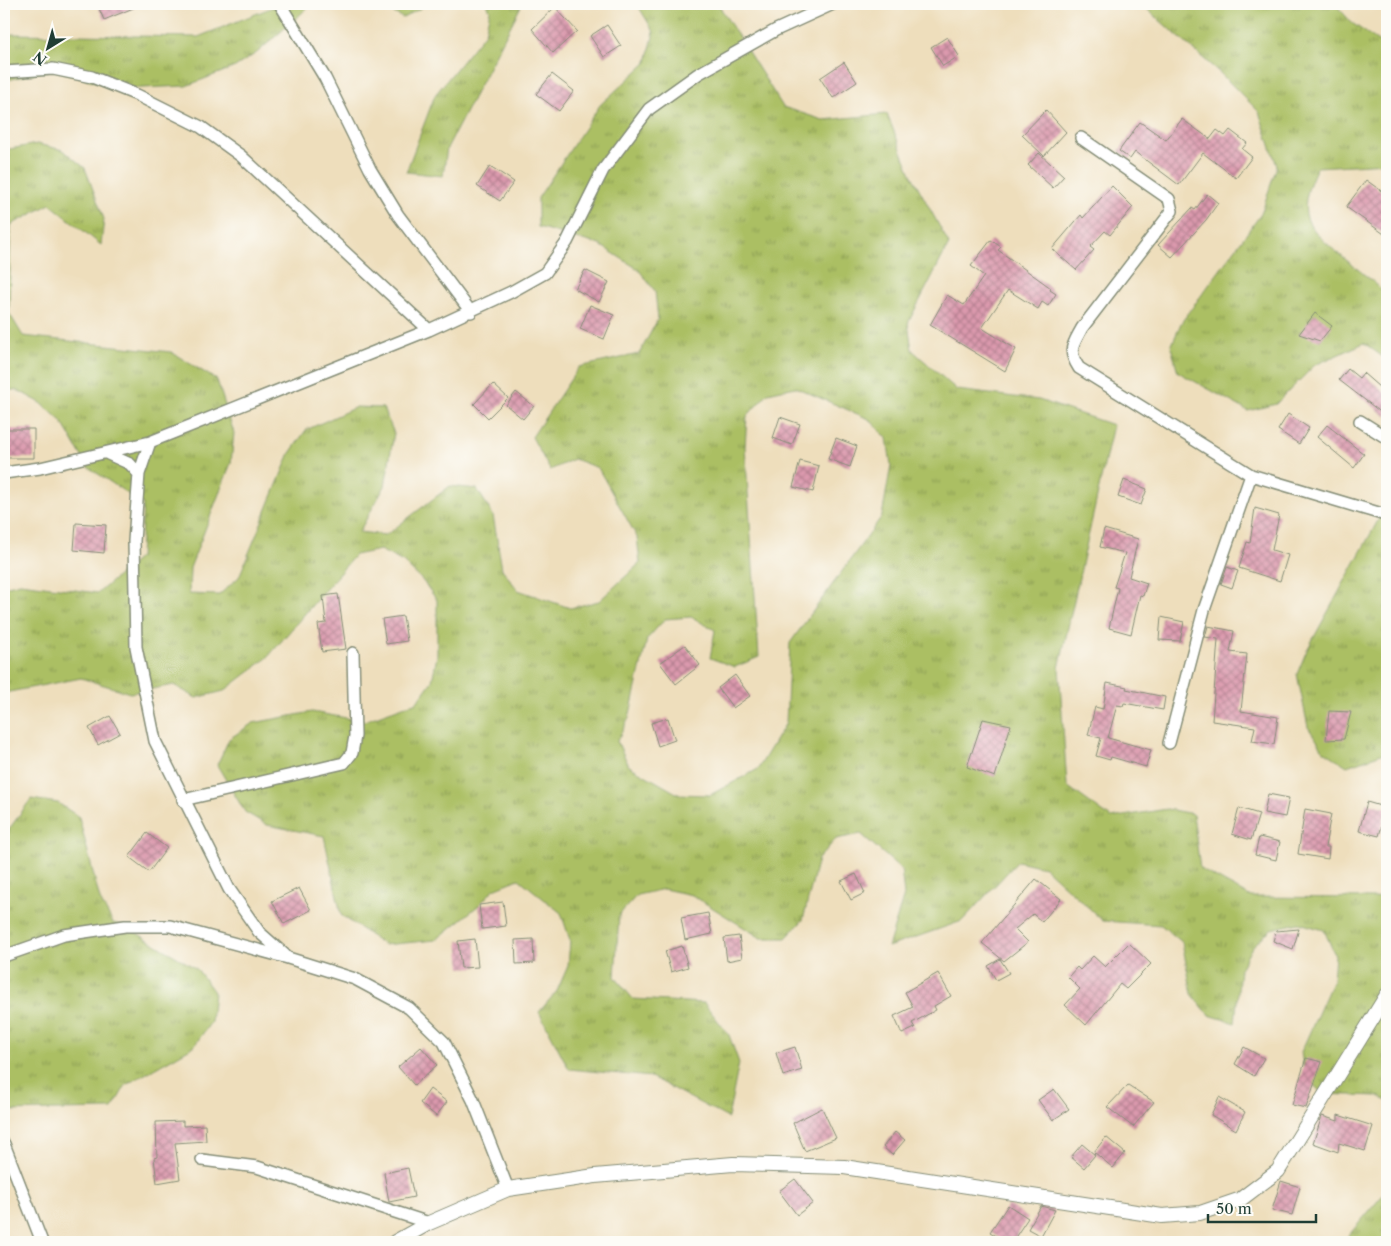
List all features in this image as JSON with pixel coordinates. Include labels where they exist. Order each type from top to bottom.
[{"type":"street","points":[[280,4],[325,78],[370,169],[398,215],[471,312]]},
{"type":"street","points":[[4,473],[40,468],[106,454],[150,442],[471,312],[544,273],[567,242],[603,170],[649,109],[698,74],[776,30],[833,4]]},
{"type":"street","points":[[4,72],[53,69],[92,77],[137,95],[201,127],[248,162],[429,330]]},
{"type":"street","points":[[1081,138],[1169,199],[1172,211],[1082,328],[1072,346],[1072,357],[1079,368],[1251,475],[1382,514],[1387,513]]},
{"type":"street","points":[[1360,421],[1387,438]]},
{"type":"street","points":[[150,442],[139,474],[134,541],[136,647],[156,741],[182,800],[229,890],[259,932],[288,958]]},
{"type":"street","points":[[106,454],[130,464],[139,474]]},
{"type":"street","points":[[1169,743],[1204,610],[1251,475]]},
{"type":"street","points":[[182,800],[344,763],[352,753],[354,736],[353,653]]},
{"type":"street","points":[[4,956],[64,935],[134,926],[170,926],[288,958],[355,979],[409,1008],[444,1042],[473,1100],[508,1189]]},
{"type":"street","points":[[395,1242],[429,1223],[508,1189],[595,1176],[733,1164],[844,1167],[1162,1216],[1200,1213],[1240,1199],[1278,1171],[1312,1120],[1387,995]]},
{"type":"street","points":[[4,1144],[42,1242]]},
{"type":"street","points":[[202,1160],[257,1167],[429,1223]]},
{"type":"green space","points":[[277,4],[312,4],[258,52],[235,67],[186,86],[120,89],[53,69],[4,81],[4,37],[12,34],[198,37]]},
{"type":"green space","points":[[377,4],[428,4],[403,18]]},
{"type":"green space","points":[[486,4],[522,4],[447,148],[443,176],[406,172],[435,95],[485,33],[490,10]]},
{"type":"green space","points":[[637,4],[718,4],[783,107],[823,120],[887,114],[911,174],[949,244],[908,323],[912,350],[957,390],[1039,400],[1113,425],[1059,668],[1067,786],[1111,818],[1167,809],[1193,814],[1200,869],[1251,897],[1376,898],[1387,893],[1387,1101],[1378,1096],[1323,1094],[1305,1077],[1301,1052],[1333,980],[1335,955],[1324,930],[1299,923],[1271,929],[1252,947],[1240,969],[1235,1023],[1209,1015],[1192,994],[1182,942],[1161,925],[1103,921],[1044,867],[1018,861],[962,921],[888,947],[904,895],[901,869],[861,834],[836,839],[818,859],[803,920],[786,938],[761,938],[692,895],[664,889],[637,895],[619,915],[615,977],[633,999],[704,1003],[729,1035],[739,1063],[728,1118],[651,1077],[569,1069],[539,1012],[557,991],[568,966],[570,940],[561,913],[519,879],[494,889],[479,905],[436,940],[384,945],[341,915],[324,836],[267,825],[245,812],[217,765],[229,739],[253,723],[312,712],[364,721],[417,702],[432,681],[437,656],[437,600],[422,580],[403,562],[380,550],[355,555],[267,658],[224,691],[196,698],[174,685],[130,693],[81,678],[4,693],[4,587],[20,583],[98,593],[140,557],[143,504],[88,467],[61,421],[41,403],[19,391],[4,389],[4,150],[37,144],[63,150],[85,168],[104,219],[101,245],[50,204],[11,225],[9,313],[23,336],[171,352],[217,380],[234,433],[231,463],[190,568],[189,594],[219,595],[239,577],[290,453],[306,430],[356,407],[383,408],[394,433],[385,486],[359,532],[386,535],[450,486],[477,489],[493,515],[502,569],[518,590],[570,608],[599,601],[640,563],[637,537],[598,468],[574,459],[550,470],[532,437],[579,367],[639,354],[658,319],[655,291],[638,269],[600,245],[538,227],[538,198],[600,105],[647,62],[654,32]],"holes":[[[795,387],[869,419],[887,438],[891,465],[882,516],[790,643],[786,723],[758,769],[710,795],[678,794],[629,766],[617,741],[629,718],[647,639],[665,619],[691,617],[715,630],[710,658],[735,667],[759,657],[745,447],[747,416],[768,393]]]},
{"type":"green space","points":[[1141,4],[1335,4],[1352,23],[1387,47],[1387,163],[1317,167],[1309,186],[1305,205],[1307,218],[1320,237],[1387,295],[1387,360],[1364,343],[1315,365],[1276,404],[1248,411],[1178,372],[1171,347],[1181,323],[1261,214],[1277,166],[1259,112],[1220,73]]},
{"type":"green space","points":[[1387,504],[1387,752],[1347,766],[1324,751],[1308,727],[1297,674],[1307,650]]},
{"type":"green space","points":[[31,799],[58,803],[79,817],[100,900],[113,923],[125,926],[197,969],[214,992],[211,1022],[194,1046],[126,1085],[112,1109],[4,1111],[4,836]]},
{"type":"green space","points":[[1387,1190],[1387,1242],[1343,1242]]},
{"type":"building","points":[[97,4],[143,4],[104,20]]},
{"type":"building","points":[[555,7],[577,31],[553,53],[532,29]]},
{"type":"building","points":[[607,25],[621,46],[604,57],[590,36]]},
{"type":"building","points":[[947,37],[959,56],[943,66],[931,47]]},
{"type":"building","points":[[844,62],[857,82],[833,98],[820,78]]},
{"type":"building","points":[[552,74],[574,91],[559,111],[536,94]]},
{"type":"building","points":[[1046,110],[1066,132],[1044,156],[1022,135]]},
{"type":"building","points":[[1182,119],[1210,139],[1217,130],[1225,136],[1230,130],[1247,143],[1242,149],[1252,157],[1236,178],[1203,153],[1179,185],[1135,152],[1130,159],[1119,151],[1140,122],[1166,140]]},
{"type":"building","points":[[1039,153],[1064,176],[1053,188],[1028,165]]},
{"type":"building","points":[[490,166],[514,182],[500,201],[477,186]]},
{"type":"building","points":[[1366,180],[1387,195],[1387,236],[1346,207]]},
{"type":"building","points":[[1112,186],[1133,207],[1110,235],[1105,231],[1090,247],[1094,250],[1076,270],[1052,249],[1081,215],[1083,218]]},
{"type":"building","points":[[1207,194],[1218,203],[1206,220],[1172,257],[1158,245],[1192,208],[1195,210]]},
{"type":"building","points":[[991,240],[1001,247],[998,250],[1051,288],[1050,290],[1056,294],[1048,306],[1042,302],[1038,309],[1008,290],[982,328],[1016,349],[1005,371],[930,325],[947,295],[964,305],[984,276],[971,266]]},
{"type":"building","points":[[585,270],[609,282],[599,302],[575,289]]},
{"type":"building","points":[[590,305],[614,315],[604,339],[580,329]]},
{"type":"building","points":[[1315,313],[1332,326],[1320,341],[1299,334]]},
{"type":"building","points":[[1348,369],[1359,378],[1363,373],[1387,394],[1387,417],[1339,380]]},
{"type":"building","points":[[493,384],[508,398],[488,418],[474,404]]},
{"type":"building","points":[[516,392],[534,406],[523,419],[506,405]]},
{"type":"building","points":[[1288,414],[1309,428],[1299,444],[1278,430]]},
{"type":"building","points":[[780,417],[800,424],[792,445],[773,438]]},
{"type":"building","points":[[1327,425],[1364,454],[1354,468],[1317,437]]},
{"type":"building","points":[[4,429],[34,429],[34,458],[4,458]]},
{"type":"building","points":[[836,438],[857,446],[850,467],[828,459]]},
{"type":"building","points":[[800,461],[819,466],[813,492],[793,487]]},
{"type":"building","points":[[1124,480],[1147,489],[1141,505],[1118,497]]},
{"type":"building","points":[[1255,508],[1279,515],[1272,550],[1288,555],[1280,581],[1239,568],[1247,542],[1250,543]]},
{"type":"building","points":[[76,523],[106,525],[104,553],[74,550]]},
{"type":"building","points":[[1104,529],[1138,539],[1129,577],[1147,583],[1143,596],[1140,595],[1131,634],[1109,628],[1118,588],[1114,587],[1125,553],[1100,547]]},
{"type":"building","points":[[1227,567],[1238,571],[1232,588],[1221,584]]},
{"type":"building","points":[[338,594],[346,649],[322,652],[318,624],[326,623],[323,596]]},
{"type":"building","points":[[403,616],[407,641],[386,644],[382,619]]},
{"type":"building","points":[[1161,617],[1184,622],[1180,641],[1159,640]]},
{"type":"building","points":[[1208,626],[1234,631],[1230,652],[1247,654],[1241,711],[1278,717],[1274,744],[1252,741],[1255,727],[1212,721],[1218,639],[1205,637]]},
{"type":"building","points":[[685,645],[700,665],[676,684],[660,663]]},
{"type":"building","points":[[735,675],[750,696],[733,708],[718,688]]},
{"type":"building","points":[[1107,683],[1165,697],[1163,710],[1124,703],[1123,706],[1117,705],[1108,738],[1151,750],[1146,767],[1111,757],[1110,760],[1096,756],[1101,738],[1088,735],[1095,707],[1103,709]]},
{"type":"building","points":[[1329,711],[1351,712],[1344,739],[1326,740]]},
{"type":"building","points":[[110,716],[120,733],[98,745],[89,728]]},
{"type":"building","points":[[668,718],[675,740],[658,746],[651,723]]},
{"type":"building","points":[[983,719],[1011,725],[995,777],[967,767]]},
{"type":"building","points":[[1268,794],[1289,798],[1285,817],[1264,813]]},
{"type":"building","points":[[1367,802],[1387,808],[1379,836],[1359,831]]},
{"type":"building","points":[[1239,808],[1259,814],[1251,840],[1232,834]]},
{"type":"building","points":[[1305,809],[1331,814],[1325,847],[1329,847],[1328,859],[1298,854]]},
{"type":"building","points":[[147,833],[167,848],[149,872],[129,857]]},
{"type":"building","points":[[1259,837],[1280,842],[1276,860],[1255,855]]},
{"type":"building","points":[[856,874],[865,893],[851,900],[841,881]]},
{"type":"building","points":[[1036,879],[1061,899],[1042,922],[1033,914],[1015,929],[1028,942],[1004,961],[982,943]]},
{"type":"building","points":[[299,888],[311,910],[284,924],[272,901]]},
{"type":"building","points":[[503,902],[506,926],[482,929],[479,905]]},
{"type":"building","points":[[708,913],[712,934],[685,940],[681,918]]},
{"type":"building","points":[[1299,929],[1293,949],[1273,941],[1276,931]]},
{"type":"building","points":[[739,936],[742,958],[727,961],[724,938]]},
{"type":"building","points":[[475,939],[478,967],[461,968],[458,941]]},
{"type":"building","points":[[533,939],[534,963],[516,964],[515,940]]},
{"type":"building","points":[[1129,943],[1151,964],[1126,989],[1120,984],[1086,1025],[1065,1005],[1080,989],[1068,977],[1077,967],[1080,970],[1093,956],[1105,967]]},
{"type":"building","points":[[682,946],[688,967],[671,972],[665,951]]},
{"type":"building","points":[[1000,959],[1009,973],[996,980],[988,966]]},
{"type":"building","points":[[938,973],[951,996],[934,1006],[936,1010],[912,1023],[915,1028],[902,1034],[894,1016],[913,1007],[905,992]]},
{"type":"building","points":[[421,1047],[437,1065],[414,1085],[398,1067]]},
{"type":"building","points":[[795,1047],[802,1070],[783,1076],[776,1053]]},
{"type":"building","points":[[1244,1047],[1264,1058],[1254,1076],[1235,1064]]},
{"type":"building","points":[[1306,1058],[1322,1062],[1306,1108],[1292,1105]]},
{"type":"building","points":[[1128,1085],[1154,1102],[1133,1127],[1107,1107]]},
{"type":"building","points":[[430,1089],[447,1102],[436,1116],[420,1103]]},
{"type":"building","points":[[1054,1089],[1069,1109],[1053,1120],[1038,1100]]},
{"type":"building","points":[[1219,1097],[1245,1112],[1236,1130],[1211,1115]]},
{"type":"building","points":[[822,1108],[836,1138],[805,1151],[793,1123]]},
{"type":"building","points":[[1338,1115],[1373,1126],[1365,1151],[1339,1143],[1338,1152],[1313,1143],[1322,1116],[1338,1121]]},
{"type":"building","points":[[183,1121],[183,1126],[205,1125],[206,1141],[175,1143],[180,1179],[157,1183],[154,1158],[157,1157],[156,1122]]},
{"type":"building","points":[[895,1132],[905,1140],[892,1155],[883,1147]]},
{"type":"building","points":[[1106,1137],[1125,1153],[1113,1168],[1094,1152]]},
{"type":"building","points":[[1082,1144],[1095,1155],[1084,1168],[1071,1157]]},
{"type":"building","points":[[408,1168],[414,1197],[389,1202],[384,1173]]},
{"type":"building","points":[[795,1179],[813,1203],[797,1215],[779,1191]]},
{"type":"building","points":[[1281,1181],[1300,1187],[1292,1215],[1272,1210]]},
{"type":"building","points":[[1008,1205],[1028,1218],[1012,1242],[1006,1242],[990,1232]]},
{"type":"building","points":[[1041,1206],[1055,1210],[1041,1236],[1028,1229]]}]
